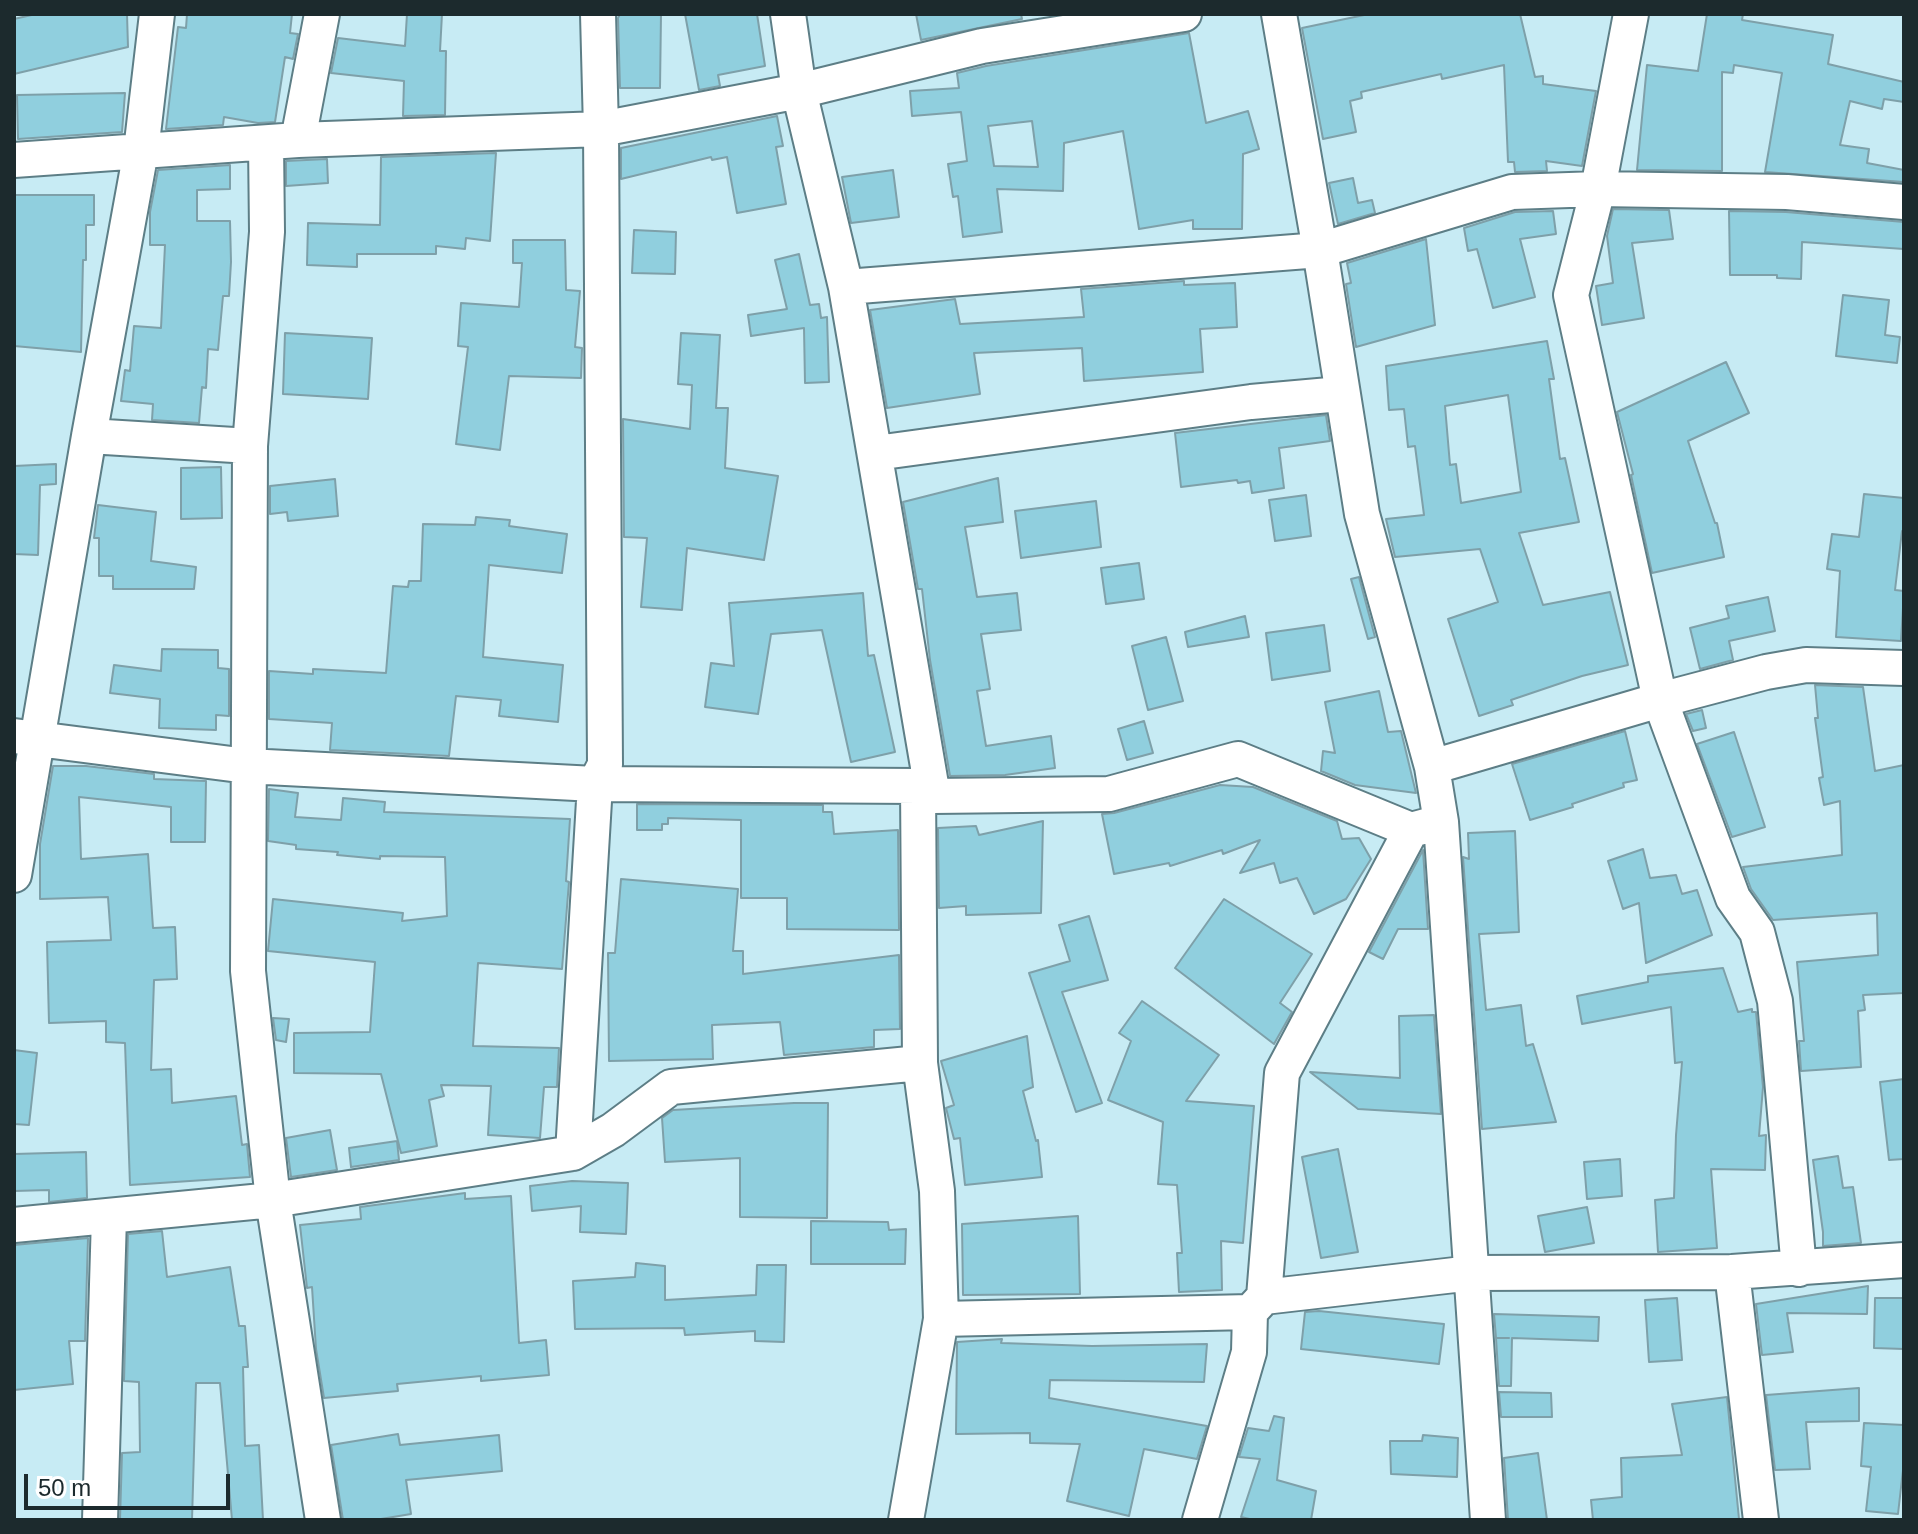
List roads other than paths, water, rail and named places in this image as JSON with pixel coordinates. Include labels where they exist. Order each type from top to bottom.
[{"type":"street","points":[[14,875],[27,737],[89,436],[141,151],[157,14]]},
{"type":"street","points":[[322,14],[282,141],[267,232],[250,446],[247,766],[248,971],[273,1200],[323,1520]]},
{"type":"street","points":[[573,1153],[595,784],[605,765],[598,14]]},
{"type":"street","points":[[788,14],[799,91],[846,287],[876,453],[926,791],[920,1063],[937,1191],[941,1319],[906,1520]]},
{"type":"street","points":[[14,160],[282,141],[601,129],[799,91],[982,46],[1184,14]]},
{"type":"street","points":[[1279,14],[1362,514],[1432,767],[1426,826],[1472,1273],[1488,1520]]},
{"type":"street","points":[[1631,14],[1598,189],[1571,295],[1660,700],[1733,898],[1757,932],[1775,1001],[1799,1269]]},
{"type":"street","points":[[846,287],[1320,250],[1512,192],[1598,189],[1787,192],[1904,202]]},
{"type":"street","points":[[876,453],[1251,402],[1341,394]]},
{"type":"street","points":[[89,436],[250,446]]},
{"type":"street","points":[[1432,767],[1766,672],[1806,665],[1904,668]]},
{"type":"street","points":[[27,737],[247,766],[595,784],[926,791],[1109,794],[1238,759],[1426,826]]},
{"type":"street","points":[[1200,1520],[1249,1352],[1282,1073],[1426,826]]},
{"type":"street","points":[[14,1225],[273,1200],[573,1153],[613,1130],[671,1087],[920,1063]]},
{"type":"street","points":[[100,1520],[109,1217]]},
{"type":"street","points":[[941,1319],[1257,1304],[1472,1273],[1732,1272],[1904,1260]]},
{"type":"street","points":[[1732,1272],[1761,1520]]}]
